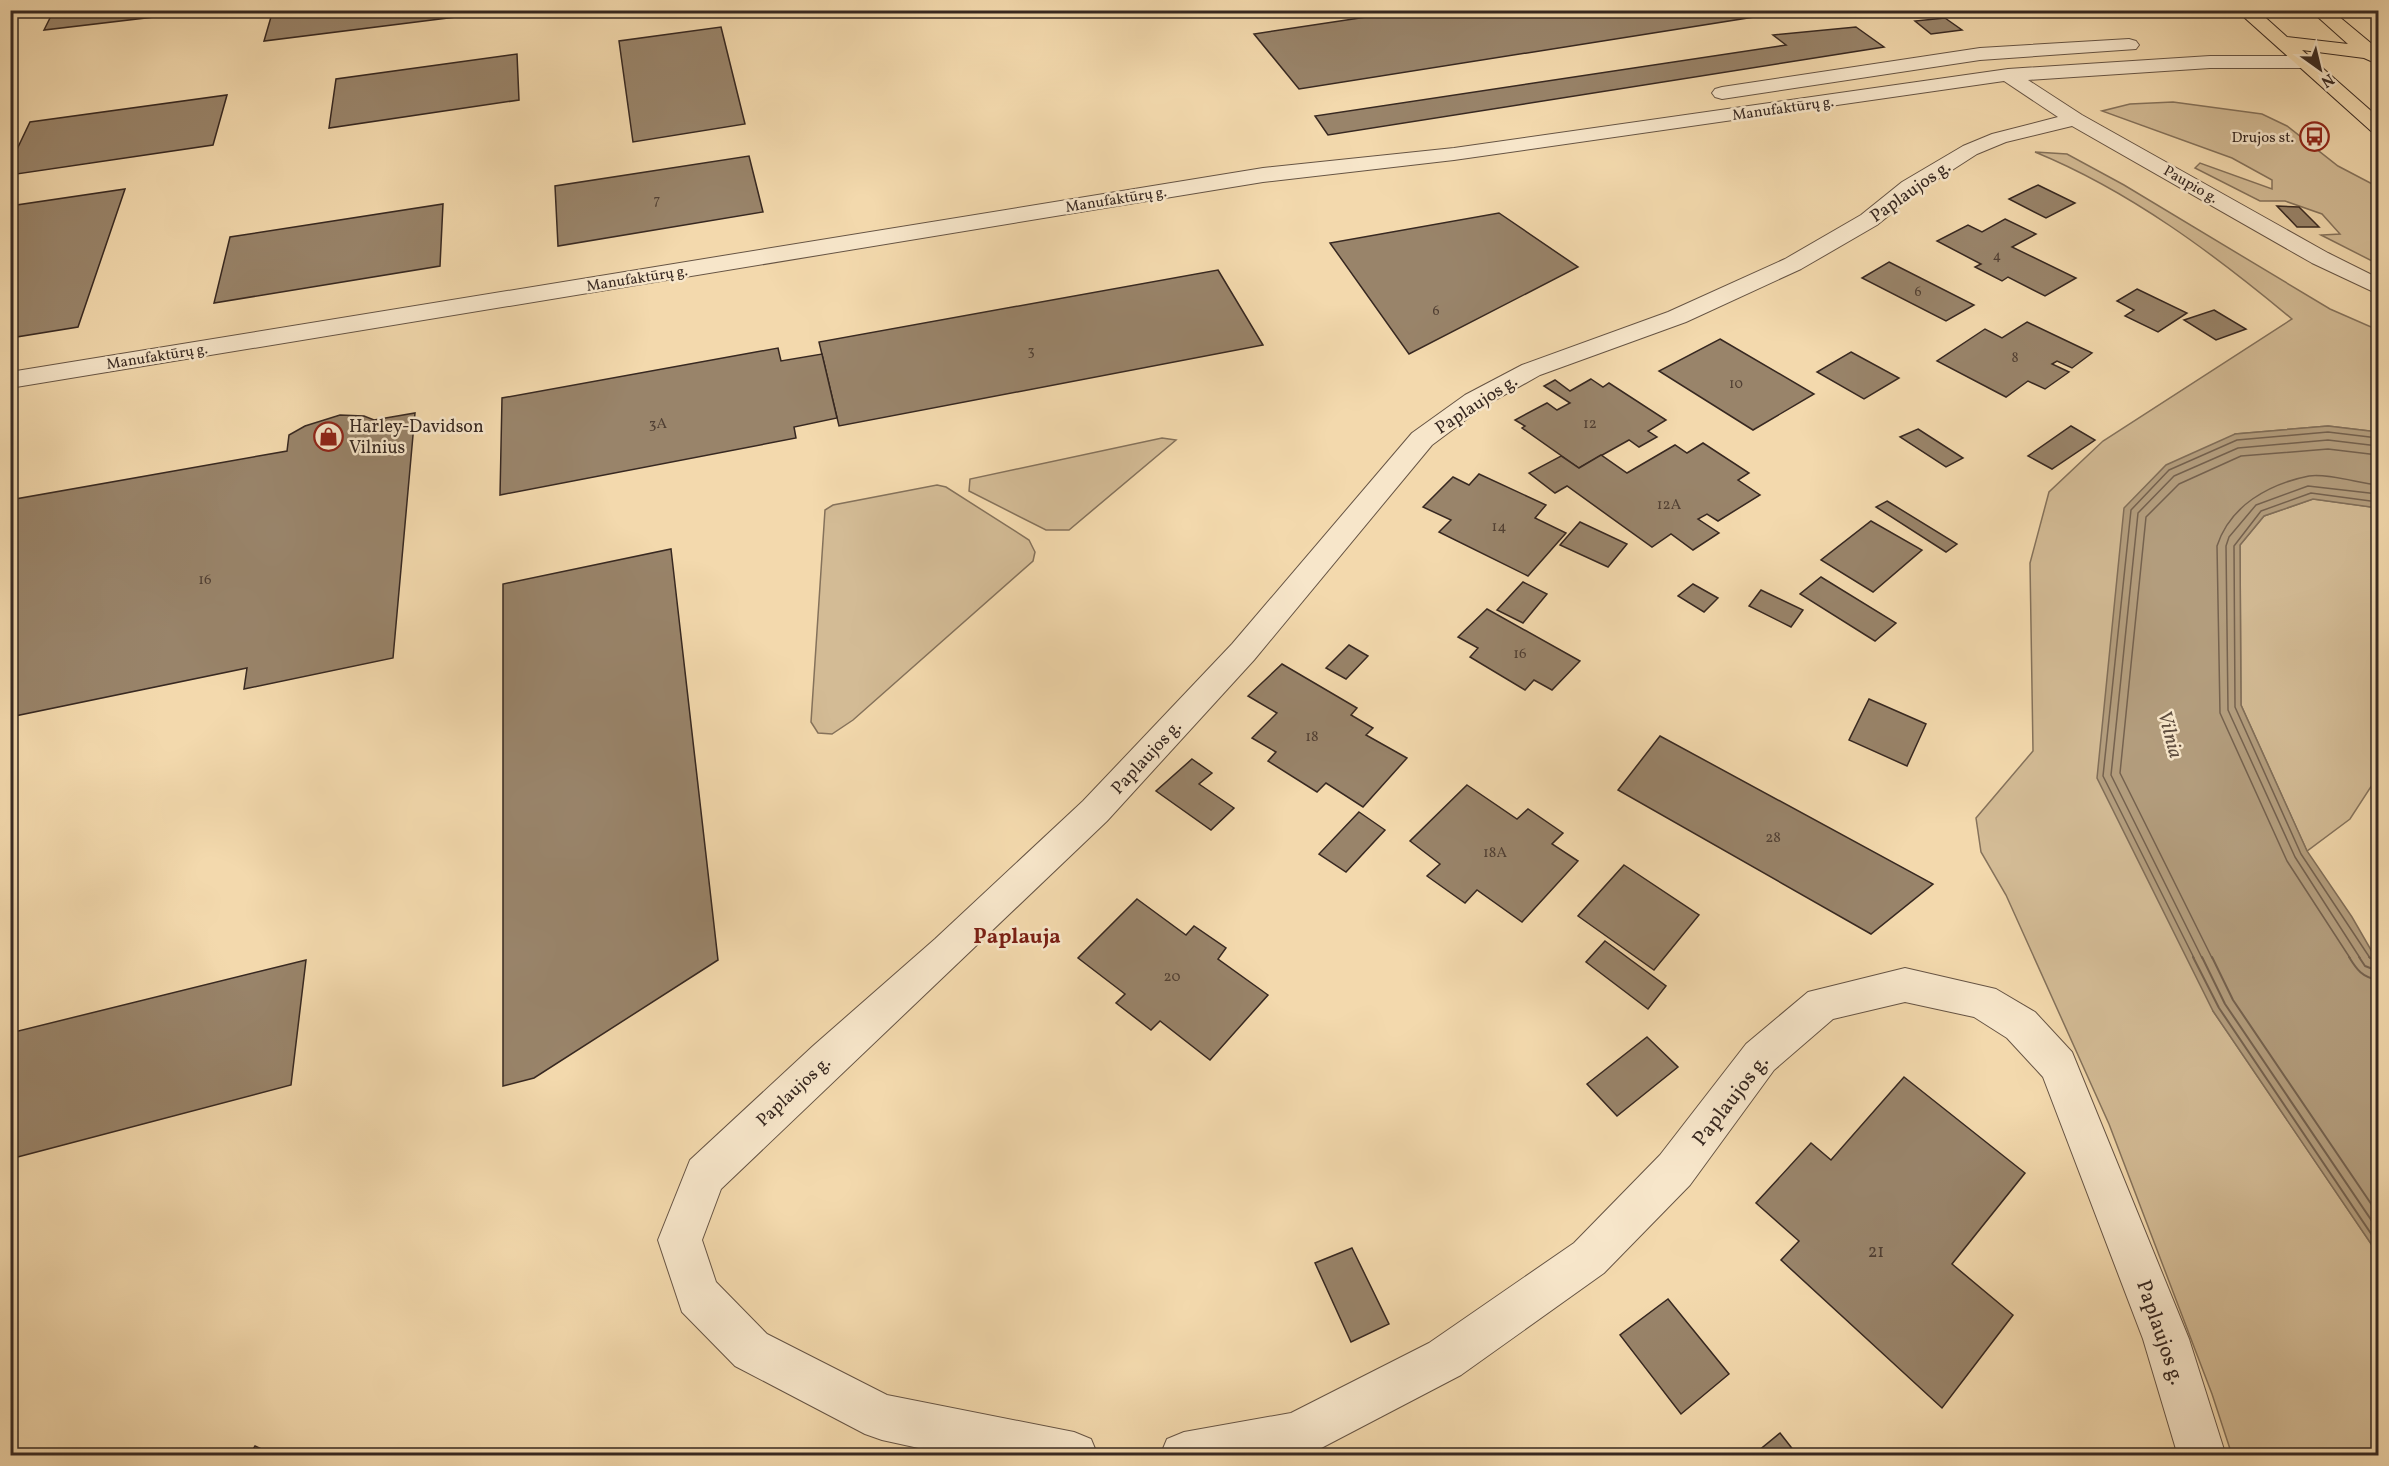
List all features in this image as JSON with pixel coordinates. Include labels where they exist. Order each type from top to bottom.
[{"type":"main road","points":[[2245,10],[2379,127]]},
{"type":"main road","points":[[2319,10],[2375,57]]},
{"type":"main road","points":[[2281,42],[2375,57]]},
{"type":"main road","points":[[2305,62],[2375,57]]},
{"type":"street","points":[[2259,42],[2281,42]]},
{"type":"street","name":"Manufaktūrų g.","points":[[1702,96],[1980,54],[2072,46],[2149,45]]},
{"type":"street","name":"Manufaktūrų g.","points":[[10,380],[1263,175],[1454,154],[2008,75],[2210,62],[2305,62]]},
{"type":"street","name":"Paupio g.","points":[[2008,75],[2075,118],[2320,258],[2379,287]]},
{"type":"street","name":"Paplaujos g.","points":[[1074,1455],[882,1417],[751,1350],[698,1296],[680,1240],[705,1175],[826,1059],[948,951],[1095,811],[1243,651],[1422,439],[1474,401],[1531,370],[1677,317],[1792,264],[1869,220],[1910,187],[1970,150],[1999,138],[2075,118]]},
{"type":"street","name":"Manufaktūrų g.","points":[[1263,175],[1437,136],[1516,124]]},
{"type":"street","name":"Paplaujos g.","points":[[1184,1455],[1296,1436],[1445,1359],[1588,1258],[1675,1170],[1760,1057],[1822,1004],[1905,985],[1982,1001],[2021,1025],[2058,1065],[2166,1339],[2202,1455]]},
{"type":"shaded area","points":[[2173,102],[2262,114],[2287,126],[2338,166],[2378,187],[2378,264],[2321,235],[2340,234],[2322,214],[2285,201],[2260,201],[2195,168],[2200,163],[2272,189],[2272,180],[2232,158],[2102,111],[2130,104]]},
{"type":"shaded area","points":[[2035,152],[2067,154],[2124,185],[2330,309],[2378,330],[2378,432],[2328,426],[2235,434],[2213,1011],[2378,1254],[2378,1455],[2232,1455],[2212,1394],[2109,1124],[2006,895],[1981,852],[1976,818],[2033,751],[2030,563],[2049,492],[2103,441],[2292,319],[2170,226],[2104,185]]},
{"type":"shaded area","points":[[1162,438],[1176,440],[1069,530],[1046,530],[969,491],[970,479]]},
{"type":"shaded area","points":[[937,485],[946,487],[1029,540],[1035,552],[1033,561],[853,720],[832,734],[818,733],[811,722],[825,510],[833,505]]},
{"type":"shaded area","points":[[2313,499],[2378,508],[2378,781],[2372,785],[2350,819],[2307,851],[2241,705],[2240,545],[2264,516]]},
{"type":"water","name":"Vilnia","points":[[2328,426],[2378,432],[2378,508],[2313,499],[2264,516],[2240,545],[2241,705],[2307,851],[2352,917],[2378,962],[2378,1254],[2213,1011],[2097,778],[2124,508],[2166,465],[2235,434]]},
{"type":"building","points":[[54,10],[156,10],[154,17],[44,30]]},
{"type":"building","points":[[273,10],[512,10],[264,41]]},
{"type":"building","points":[[1413,10],[1767,10],[1773,14],[1299,89],[1254,34]]},
{"type":"building","points":[[2051,10],[2083,10],[2089,15],[2059,17]]},
{"type":"building","points":[[1945,18],[1962,30],[1931,34],[1915,21]]},
{"type":"building","points":[[721,27],[745,124],[633,142],[619,41]]},
{"type":"building","points":[[1856,27],[1884,47],[1328,135],[1315,116],[1786,45],[1773,35]]},
{"type":"building","points":[[517,54],[519,100],[329,128],[336,79]]},
{"type":"building","points":[[227,95],[213,145],[10,175],[10,164],[30,122]]},
{"type":"building","points":[[749,156],[763,212],[558,246],[555,186]]},
{"type":"building","points":[[2038,185],[2075,203],[2046,218],[2009,199]]},
{"type":"building","points":[[125,189],[78,327],[10,338],[10,206]]},
{"type":"building","points":[[443,204],[440,266],[214,303],[230,237]]},
{"type":"building","points":[[2277,206],[2299,207],[2319,227],[2297,227]]},
{"type":"building","points":[[1499,213],[1578,267],[1409,354],[1330,243]]},
{"type":"building","points":[[2005,219],[2036,234],[2012,247],[2076,278],[2045,296],[2008,277],[2002,281],[1975,267],[1981,264],[1937,241],[1968,225],[1982,232]]},
{"type":"building","points":[[1889,262],[1974,305],[1946,321],[1862,278]]},
{"type":"building","points":[[1218,270],[1263,345],[839,426],[819,342]]},
{"type":"building","points":[[2137,289],[2187,313],[2158,332],[2125,316],[2134,310],[2117,301]]},
{"type":"building","points":[[2214,310],[2246,329],[2216,340],[2184,320]]},
{"type":"building","points":[[2027,322],[2092,353],[2072,368],[2057,361],[2052,364],[2069,372],[2045,389],[2028,381],[2006,397],[1937,361],[1985,329],[2002,338]]},
{"type":"building","points":[[1720,339],[1814,394],[1753,430],[1659,371]]},
{"type":"building","points":[[778,348],[781,361],[822,354],[837,418],[794,427],[796,438],[500,495],[502,398]]},
{"type":"building","points":[[1851,352],[1899,378],[1864,399],[1817,372]]},
{"type":"building","points":[[1591,379],[1603,387],[1609,383],[1666,420],[1648,431],[1657,437],[1639,447],[1629,440],[1579,468],[1522,428],[1525,426],[1515,420],[1547,403],[1557,410],[1570,403],[1544,386],[1555,380],[1570,391]]},
{"type":"building","points":[[415,413],[393,658],[244,689],[247,668],[10,717],[10,500],[287,451],[289,435],[305,426],[340,415],[364,416],[374,420]]},
{"type":"building","points":[[2071,426],[2095,440],[2052,469],[2028,456]]},
{"type":"building","points":[[1918,429],[1963,458],[1946,467],[1900,437]]},
{"type":"building","points":[[1703,443],[1749,473],[1738,480],[1760,495],[1718,521],[1707,514],[1698,519],[1719,533],[1693,550],[1671,534],[1652,547],[1567,486],[1555,493],[1529,473],[1561,456],[1579,468],[1601,455],[1627,473],[1675,445],[1687,453]]},
{"type":"building","points":[[1479,474],[1546,505],[1535,518],[1566,533],[1528,576],[1439,532],[1451,520],[1423,507],[1453,477],[1469,485]]},
{"type":"building","points":[[1887,501],[1957,544],[1946,552],[1876,507]]},
{"type":"building","points":[[1871,521],[1922,550],[1873,592],[1821,560]]},
{"type":"building","points":[[1580,522],[1627,544],[1608,567],[1560,545]]},
{"type":"building","points":[[671,549],[718,960],[534,1078],[503,1086],[503,584]]},
{"type":"building","points":[[1821,577],[1896,623],[1875,641],[1800,594]]},
{"type":"building","points":[[1523,582],[1547,594],[1523,623],[1497,610]]},
{"type":"building","points":[[1693,584],[1718,598],[1704,612],[1678,596]]},
{"type":"building","points":[[1761,590],[1803,610],[1791,627],[1749,606]]},
{"type":"building","points":[[1487,609],[1580,661],[1552,690],[1534,680],[1525,690],[1470,657],[1478,648],[1458,637]]},
{"type":"building","points":[[1349,645],[1368,656],[1346,679],[1326,668]]},
{"type":"building","points":[[1282,664],[1357,708],[1351,715],[1373,728],[1366,735],[1407,758],[1363,807],[1326,783],[1317,792],[1268,761],[1276,752],[1252,738],[1277,713],[1248,696]]},
{"type":"building","points":[[1869,699],[1926,724],[1907,766],[1849,740]]},
{"type":"building","points":[[1660,736],[1933,884],[1871,934],[1618,790]]},
{"type":"building","points":[[1192,759],[1212,773],[1199,784],[1234,808],[1211,830],[1156,791]]},
{"type":"building","points":[[1467,785],[1517,819],[1528,809],[1563,833],[1552,844],[1578,861],[1522,922],[1477,890],[1465,903],[1427,876],[1440,864],[1410,841]]},
{"type":"building","points":[[1359,812],[1385,830],[1346,872],[1319,854]]},
{"type":"building","points":[[1624,865],[1699,915],[1654,970],[1578,916]]},
{"type":"building","points":[[1137,899],[1186,935],[1194,926],[1226,948],[1218,959],[1268,995],[1210,1060],[1160,1021],[1151,1030],[1116,1003],[1125,994],[1078,958]]},
{"type":"building","points":[[1605,941],[1666,986],[1648,1009],[1586,962]]},
{"type":"building","points":[[306,960],[291,1085],[10,1159],[10,1033]]},
{"type":"building","points":[[1647,1037],[1678,1067],[1617,1116],[1587,1084]]},
{"type":"building","points":[[1904,1077],[2025,1173],[1952,1264],[2013,1315],[1942,1408],[1781,1260],[1799,1241],[1756,1203],[1811,1143],[1831,1160]]},
{"type":"building","points":[[1352,1248],[1389,1324],[1351,1342],[1315,1263]]},
{"type":"building","points":[[1668,1299],[1729,1374],[1681,1414],[1620,1335]]},
{"type":"building","points":[[1780,1433],[1798,1456],[1752,1456]]},
{"type":"building","points":[[255,1446],[276,1456],[249,1456]]},
{"type":"place","name":"Drujos st.","points":[[2315,137]]},
{"type":"place","name":"Harley-Davidson Vilnius","points":[[328,436]]},
{"type":"district","name":"Paplauja","points":[[1017,936]]}]
